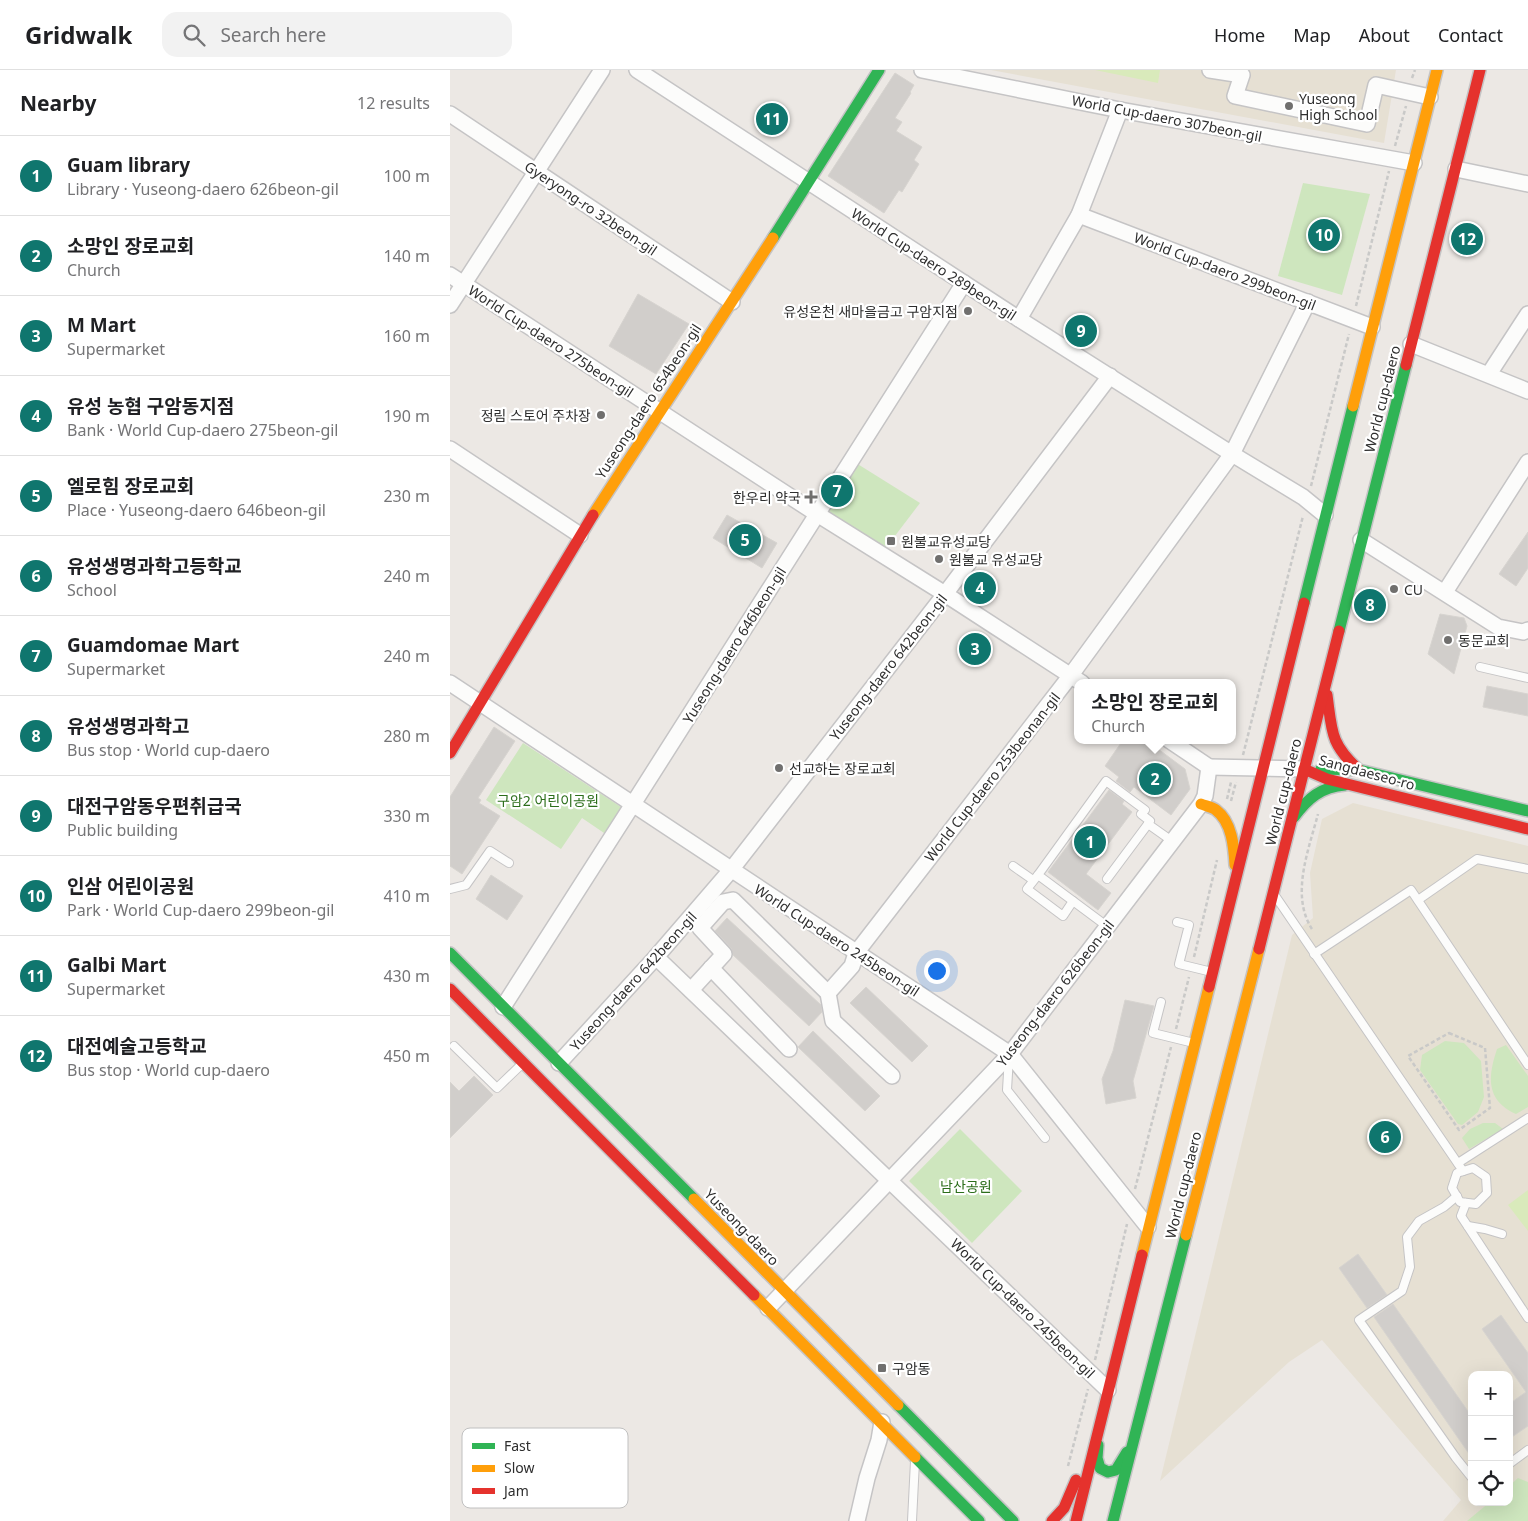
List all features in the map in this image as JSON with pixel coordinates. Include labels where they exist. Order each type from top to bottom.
[{"type":"street","points":[[450,305],[602,70]]},
{"type":"street","name":"World Cup-daero 289beon-gil","points":[[637,70],[1019,319],[1303,497],[1325,515]]},
{"type":"street","name":"Yuseong-daero 654beon-gil","points":[[450,753],[580,535],[659,411],[810,182],[879,70]]},
{"type":"street","name":"World Cup-daero 307beon-gil","points":[[922,70],[1120,110],[1414,163]]},
{"type":"street","points":[[1210,70],[1242,75],[1235,96],[1367,124],[1376,85],[1430,97]]},
{"type":"street","name":"World cup-daero","points":[[1076,1521],[1437,70]]},
{"type":"street","name":"World cup-daero","points":[[1113,1521],[1480,70]]},
{"type":"street","points":[[1019,319],[1078,215],[1120,110]]},
{"type":"street","name":"Gyeryong-ro 32beon-gil","points":[[450,114],[732,302]]},
{"type":"street","points":[[1456,169],[1528,184]]},
{"type":"street","name":"World Cup-daero 299beon-gil","points":[[1078,215],[1372,327]]},
{"type":"street","name":"World Cup-daero 275beon-gil","points":[[450,275],[816,514],[946,594],[1076,679]]},
{"type":"street","name":"Yuseong-daero 646beon-gil","points":[[503,1007],[964,283]]},
{"type":"street","points":[[1232,454],[1308,302]]},
{"type":"street","points":[[1489,374],[1528,314]]},
{"type":"street","points":[[1411,344],[1528,391]]},
{"type":"street","name":"Yuseong-daero 642beon-gil","points":[[559,1063],[656,957],[731,870],[946,594],[1110,376]]},
{"type":"street","points":[[450,449],[580,535]]},
{"type":"street","name":"World Cup-daero 253beonan-gil","points":[[1076,679],[1232,454]]},
{"type":"street","points":[[1445,592],[1528,462]]},
{"type":"street","points":[[1361,540],[1498,627],[1523,632],[1528,630]]},
{"type":"street","name":"World Cup-daero 253beonan-gil","points":[[828,992],[852,966],[856,953],[1074,681]]},
{"type":"street","name":"World Cup-daero 245beon-gil","points":[[450,683],[1010,1054],[1148,1227]]},
{"type":"street","points":[[1325,684],[1331,733],[1337,748],[1360,770]]},
{"type":"street","points":[[1175,744],[1209,767],[1304,769]]},
{"type":"street","name":"Yuseong-daero 626beon-gil","points":[[768,1308],[1010,1054],[1201,804],[1206,796],[1209,767]]},
{"type":"street","name":"Sangdaeseo-ro","points":[[1304,769],[1360,770],[1528,811]]},
{"type":"street","name":"Sangdaeseo-ro","points":[[1304,769],[1327,779],[1528,829]]},
{"type":"street","points":[[1291,822],[1307,801],[1321,789],[1352,785]]},
{"type":"street","points":[[1201,804],[1215,809],[1226,824],[1235,848],[1236,878]]},
{"type":"street","points":[[691,990],[724,954],[700,928],[723,902],[733,900],[828,992],[833,1021],[892,1076]]},
{"type":"street","name":"Yuseong-daero","points":[[450,954],[1013,1520]]},
{"type":"street","name":"World Cup-daero 245beon-gil","points":[[656,957],[1108,1390]]},
{"type":"street","points":[[710,968],[789,1049]]},
{"type":"street","points":[[450,989],[979,1521]]},
{"type":"street","points":[[1102,1416],[1097,1458],[1100,1468],[1108,1472],[1116,1470],[1123,1460],[1134,1436]]},
{"type":"street","points":[[1052,1521],[1056,1519],[1068,1501],[1086,1448],[1102,1416]]},
{"type":"street","points":[[857,1521],[867,1478],[880,1440],[882,1422]]},
{"type":"street","points":[[1122,1521],[1134,1436]]},
{"type":"lane","points":[[1480,667],[1528,678]]},
{"type":"lane","points":[[1073,901],[1063,916],[1027,889],[1106,781],[1145,810],[1141,814],[1150,821],[1107,879]]},
{"type":"lane","points":[[1148,824],[1172,841]]},
{"type":"lane","points":[[450,889],[466,885],[490,851],[509,863]]},
{"type":"lane","points":[[1418,900],[1477,859],[1528,868]]},
{"type":"lane","points":[[1014,866],[1073,901],[1108,927]]},
{"type":"lane","points":[[1314,954],[1411,890],[1528,1065]]},
{"type":"lane","points":[[1273,894],[1463,1171]]},
{"type":"lane","points":[[1177,922],[1189,925],[1179,964],[1212,972]]},
{"type":"lane","points":[[1160,1002],[1153,1033],[1194,1043]]},
{"type":"lane","points":[[454,1046],[497,1088],[524,1063]]},
{"type":"lane","points":[[1010,1054],[1007,1090],[1045,1138]]},
{"type":"lane","points":[[1458,1163],[1528,1118]]},
{"type":"lane","points":[[1473,1168],[1486,1177],[1488,1193],[1476,1204],[1460,1202],[1452,1188],[1458,1173],[1463,1171],[1473,1168]]},
{"type":"lane","points":[[1457,1196],[1444,1207],[1419,1221],[1407,1237],[1410,1267],[1402,1291],[1359,1320],[1468,1473]]},
{"type":"lane","points":[[1466,1203],[1461,1216],[1528,1318]]},
{"type":"lane","points":[[1468,1226],[1502,1234]]},
{"type":"lane","points":[[1513,1461],[1528,1450]]},
{"type":"lane","points":[[912,1521],[916,1456]]},
{"type":"path","points":[[1413,78],[1414,70]]},
{"type":"path","points":[[1397,141],[1405,107]]},
{"type":"path","points":[[1357,301],[1389,173]]},
{"type":"path","points":[[1314,473],[1348,335]]},
{"type":"path","points":[[1245,749],[1303,518]]},
{"type":"path","points":[[1227,799],[1231,782]]},
{"type":"path","points":[[1230,806],[1236,782]]},
{"type":"path","points":[[1312,929],[1305,918],[1301,887],[1319,809]]},
{"type":"path","points":[[1194,958],[1219,854]]},
{"type":"path","points":[[1180,1011],[1189,979]]},
{"type":"path","points":[[1449,1033],[1485,1048],[1490,1108],[1459,1130],[1408,1056],[1449,1033]]},
{"type":"path","points":[[1138,1180],[1166,1067]]},
{"type":"path","points":[[1096,1358],[1128,1218]]},
{"type":"path","points":[[1067,1472],[1088,1386]]},
{"type":"shaded area","name":"Yuseong High School","points":[[991,70],[1396,70],[1384,143]]},
{"type":"shaded area","points":[[1353,803],[1528,846],[1528,1485],[1513,1494],[1513,1371],[1468,1371],[1468,1506],[1494,1506],[1470,1521],[1443,1521],[1461,1500],[1322,1340],[1289,1362],[1160,1481],[1292,935],[1313,918],[1310,873],[1322,819]]},
{"type":"green space","points":[[1095,70],[1160,70],[1158,83]]},
{"type":"green space","points":[[1303,183],[1370,194],[1342,295],[1278,276]]},
{"type":"green space","points":[[856,463],[920,503],[885,549],[824,515]]},
{"type":"green space","name":"구암2 어린이공원","points":[[523,743],[624,809],[607,835],[582,818],[561,849],[486,800]]},
{"type":"green space","points":[[1445,1041],[1464,1043],[1481,1061],[1484,1097],[1478,1112],[1462,1125],[1458,1124],[1420,1070],[1422,1055]]},
{"type":"green space","points":[[1506,1045],[1528,1076],[1528,1107],[1516,1114],[1499,1102],[1492,1086],[1492,1069],[1497,1049]]},
{"type":"green space","points":[[1483,1123],[1495,1123],[1503,1129],[1469,1149],[1462,1138],[1470,1129]]},
{"type":"green space","name":"남산공원","points":[[960,1129],[1022,1191],[972,1243],[909,1181]]},
{"type":"green space","points":[[1528,1190],[1528,1231],[1508,1205]]},
{"type":"green space","points":[[1518,1478],[1528,1482],[1528,1521],[1467,1521],[1485,1506],[1513,1506],[1513,1482]]},
{"type":"building","points":[[895,73],[914,85],[895,118],[902,122],[896,131],[922,147],[914,160],[919,164],[902,192],[899,190],[884,213],[828,176]]},
{"type":"building","points":[[638,294],[689,324],[656,374],[609,346]]},
{"type":"building","points":[[727,515],[777,543],[762,568],[713,538]]},
{"type":"building","points":[[1528,532],[1528,568],[1516,586],[1499,574]]},
{"type":"building","name":"동문교회","points":[[1440,614],[1464,618],[1467,626],[1454,674],[1428,654]]},
{"type":"building","points":[[1487,686],[1528,694],[1528,716],[1483,707]]},
{"type":"building","points":[[494,727],[515,741],[478,798],[481,800],[479,803],[500,816],[462,874],[450,866],[450,797]]},
{"type":"building","points":[[1120,744],[1151,744],[1185,769],[1190,789],[1171,815],[1134,787],[1130,792],[1116,781],[1119,777],[1105,766]]},
{"type":"building","points":[[1109,790],[1124,801],[1122,804],[1132,812],[1086,874],[1111,893],[1098,910],[1048,872]]},
{"type":"building","points":[[491,875],[523,896],[507,920],[476,899]]},
{"type":"building","points":[[727,918],[821,1005],[822,1012],[809,1026],[733,955],[731,948],[715,931]]},
{"type":"building","points":[[866,987],[928,1046],[912,1062],[850,1003]]},
{"type":"building","points":[[1125,1000],[1154,1006],[1133,1081],[1136,1098],[1106,1104],[1102,1079],[1113,1051]]},
{"type":"building","points":[[813,1031],[880,1096],[865,1111],[798,1047]]},
{"type":"building","points":[[474,1076],[493,1095],[450,1138],[450,1082],[459,1091]]},
{"type":"building","points":[[1358,1254],[1387,1295],[1367,1308],[1339,1268]]},
{"type":"building","points":[[1393,1304],[1468,1411],[1468,1452],[1374,1317]]},
{"type":"building","points":[[1501,1315],[1528,1353],[1528,1426],[1513,1436],[1513,1401],[1526,1392],[1482,1329]]},
{"type":"traffic: fast","points":[[773,238],[879,70]]},
{"type":"traffic: fast","points":[[1339,631],[1406,365]]},
{"type":"traffic: fast","points":[[1304,603],[1353,406]]},
{"type":"traffic: fast","points":[[1321,769],[1359,770],[1528,811]]},
{"type":"traffic: fast","points":[[1294,817],[1304,804],[1322,791],[1345,785]]},
{"type":"traffic: fast","points":[[450,953],[694,1199]]},
{"type":"traffic: fast","points":[[1113,1521],[1186,1235]]},
{"type":"traffic: fast","points":[[898,1405],[1013,1521]]},
{"type":"traffic: fast","points":[[1098,1445],[1097,1458],[1100,1468],[1108,1472],[1116,1470],[1127,1452]]},
{"type":"traffic: fast","points":[[915,1457],[979,1521]]},
{"type":"traffic: slow","points":[[1353,406],[1437,70]]},
{"type":"traffic: slow","points":[[593,515],[773,238]]},
{"type":"traffic: slow","points":[[1201,804],[1216,810],[1226,821],[1233,843],[1235,865]]},
{"type":"traffic: slow","points":[[1186,1235],[1259,949]]},
{"type":"traffic: slow","points":[[1142,1255],[1209,987]]},
{"type":"traffic: slow","points":[[694,1199],[898,1405]]},
{"type":"traffic: slow","points":[[754,1295],[915,1457]]},
{"type":"traffic: jam","points":[[1406,365],[1480,70]]},
{"type":"traffic: jam","points":[[450,753],[593,515]]},
{"type":"traffic: jam","points":[[1209,987],[1304,603]]},
{"type":"traffic: jam","points":[[1259,949],[1339,631]]},
{"type":"traffic: jam","points":[[1327,695],[1332,728],[1337,744],[1359,770]]},
{"type":"traffic: jam","points":[[1304,769],[1327,779],[1528,829]]},
{"type":"traffic: jam","points":[[450,989],[754,1295]]},
{"type":"traffic: jam","points":[[1076,1521],[1142,1255]]},
{"type":"traffic: jam","points":[[1052,1521],[1064,1508],[1076,1480]]},
{"type":"place","name":"Yuseong High School","points":[[1289,106]]},
{"type":"place","name":"Galbi Mart","points":[[772,119]]},
{"type":"place","name":"인삼 어린이공원","points":[[1324,235]]},
{"type":"place","name":"대전예술고등학교","points":[[1467,239]]},
{"type":"place","name":"유성온천 새마을금고 구암지점","points":[[968,311]]},
{"type":"place","name":"대전구암동우편취급국","points":[[1081,331]]},
{"type":"place","name":"정림 스토어 주차장","points":[[601,415]]},
{"type":"place","name":"Guamdomae Mart","points":[[837,491]]},
{"type":"place","name":"한우리 약국","points":[[811,497]]},
{"type":"place","name":"엘로힘 장로교회","points":[[745,540]]},
{"type":"place","name":"원불교유성교당","points":[[891,541]]},
{"type":"place","name":"원불교 유성교당","points":[[939,559]]},
{"type":"place","name":"유성 농협 구암동지점","points":[[980,588]]},
{"type":"place","name":"CU","points":[[1394,589]]},
{"type":"place","name":"유성생명과학고","points":[[1370,605]]},
{"type":"place","name":"동문교회","points":[[1448,640]]},
{"type":"place","name":"M Mart","points":[[975,649]]},
{"type":"place","name":"선교하는 장로교회","points":[[779,768]]},
{"type":"place","name":"소망인 장로교회","points":[[1155,779]]},
{"type":"place","name":"Guam library","points":[[1090,842]]},
{"type":"place","name":"유성생명과학고등학교","points":[[1385,1137]]},
{"type":"place","name":"구암동","points":[[882,1368]]}]
